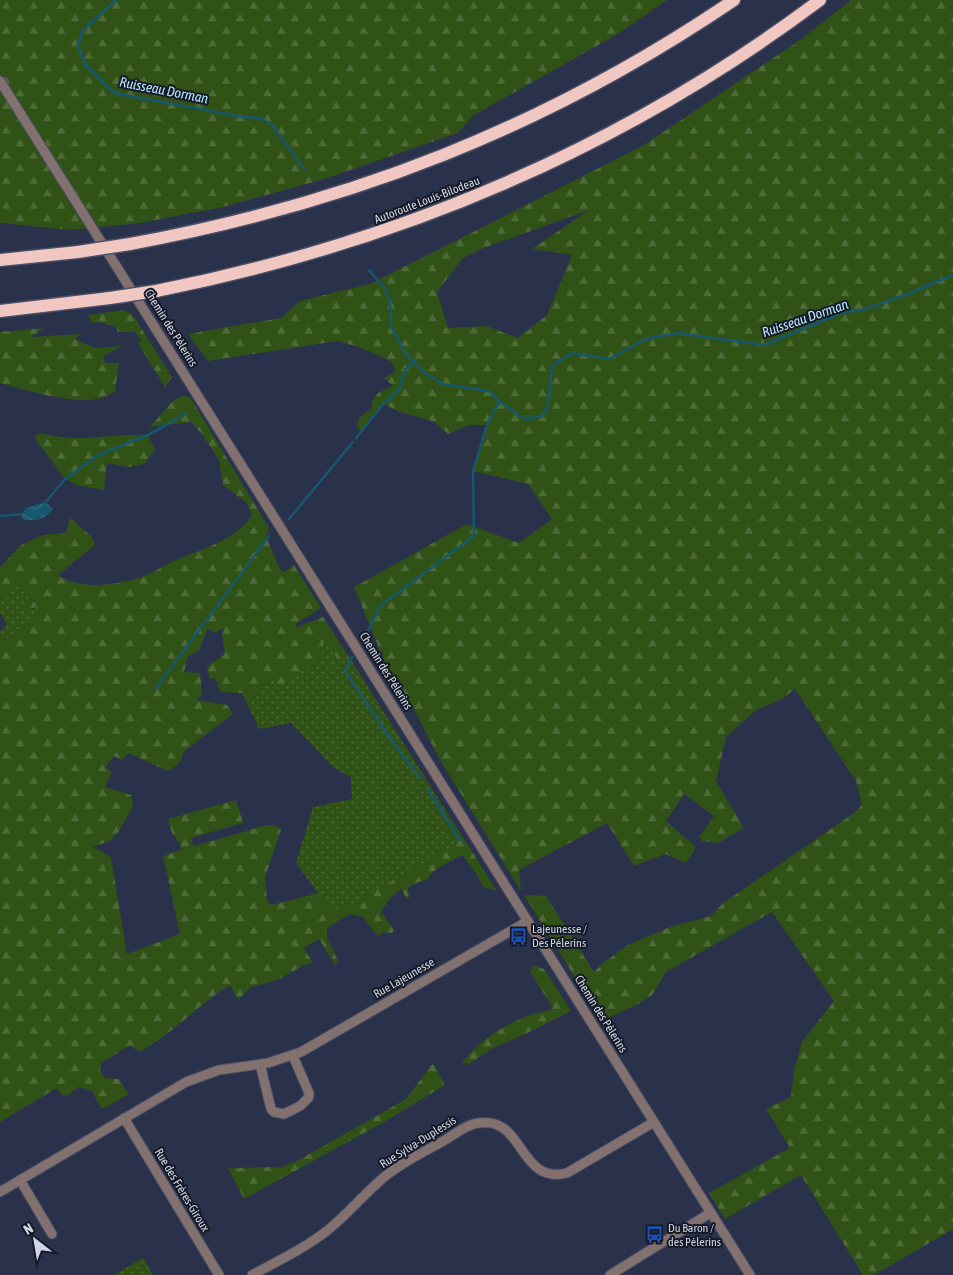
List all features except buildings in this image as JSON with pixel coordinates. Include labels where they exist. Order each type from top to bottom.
[{"type":"highway","points":[[0,260],[78,252],[210,228],[298,206],[366,185],[450,153],[524,120],[597,84],[658,49],[734,0]]},
{"type":"highway","name":"Autoroute Louis-Bilodeau","points":[[0,311],[156,291],[232,275],[337,246],[423,217],[506,183],[588,145],[667,102],[730,63],[820,0]]},
{"type":"street","name":"Chemin des Pèlerins","points":[[0,81],[750,1275]]},
{"type":"street","name":"Rue Lajeunesse","points":[[0,1192],[168,1091],[204,1074],[293,1056],[528,921]]},
{"type":"street","points":[[260,1064],[271,1108],[274,1112],[284,1114],[300,1106],[309,1097],[293,1056]]},
{"type":"street","name":"Rue des Frères-Giroux","points":[[124,1118],[219,1275]]},
{"type":"street","name":"Rue Sylva-Duplessis","points":[[252,1275],[304,1246],[329,1229],[392,1171],[470,1125],[485,1122],[501,1126],[510,1133],[532,1164],[550,1174],[560,1175],[568,1173],[654,1122]]},
{"type":"street","points":[[20,1180],[52,1234]]},
{"type":"street","points":[[610,1275],[710,1212]]},
{"type":"green space","points":[[0,0],[667,0],[618,34],[474,115],[458,133],[324,179],[223,207],[140,223],[70,230],[0,223]]},
{"type":"green space","points":[[851,0],[953,0],[953,1229],[874,1275],[863,1275],[801,1175],[725,1219],[709,1193],[790,1148],[766,1109],[791,1097],[794,1071],[802,1042],[834,1001],[772,912],[666,972],[652,995],[642,1002],[602,1021],[524,895],[546,896],[594,972],[628,945],[670,927],[711,916],[722,904],[854,813],[862,805],[856,781],[795,689],[782,699],[756,710],[726,737],[716,781],[744,828],[718,843],[702,841],[699,837],[714,816],[684,794],[666,821],[696,847],[686,863],[665,854],[634,866],[607,823],[519,870],[521,891],[440,760],[412,705],[395,687],[354,587],[467,524],[519,543],[552,519],[528,484],[473,471],[487,425],[469,425],[448,434],[435,422],[400,412],[384,404],[361,431],[357,428],[359,418],[372,408],[371,403],[378,393],[393,386],[384,378],[396,371],[391,361],[359,347],[338,341],[208,361],[188,334],[281,318],[300,301],[370,284],[644,145],[803,38]],"holes":[[[589,210],[532,249],[572,255],[547,315],[518,338],[487,326],[448,328],[437,292],[463,258],[481,249]]]},
{"type":"green space","points":[[124,310],[133,315],[172,377],[165,387],[137,342],[142,342],[135,332],[118,332],[116,327],[100,322],[92,323],[88,315]]},
{"type":"green space","points":[[45,328],[30,337],[81,334],[75,339],[95,348],[122,346],[103,356],[105,363],[119,363],[115,392],[93,400],[67,399],[0,383],[0,332]]},
{"type":"green space","points":[[183,396],[190,397],[269,528],[266,537],[279,567],[283,573],[294,565],[321,608],[295,624],[297,627],[323,617],[346,652],[341,665],[324,638],[322,658],[277,688],[273,678],[263,685],[261,693],[247,703],[242,693],[220,692],[215,678],[210,679],[207,667],[225,653],[222,635],[224,628],[214,633],[208,628],[199,651],[188,656],[184,672],[200,673],[202,694],[197,700],[227,705],[233,714],[183,752],[182,758],[174,768],[168,771],[128,753],[122,760],[114,756],[105,767],[112,772],[105,787],[131,795],[133,806],[119,831],[110,841],[93,847],[111,857],[127,954],[180,934],[163,856],[181,850],[180,843],[172,833],[168,819],[236,800],[243,823],[191,838],[194,846],[267,825],[275,825],[281,830],[265,877],[267,901],[271,905],[318,893],[334,914],[458,843],[442,821],[435,804],[438,798],[497,891],[483,887],[476,873],[463,856],[460,856],[437,869],[427,880],[418,882],[408,888],[409,897],[407,899],[401,889],[390,898],[381,912],[394,930],[392,933],[385,932],[378,936],[363,917],[350,914],[327,928],[327,938],[338,961],[335,965],[319,939],[304,948],[313,963],[302,966],[280,979],[251,987],[238,1000],[230,985],[151,1045],[139,1052],[130,1045],[101,1063],[100,1071],[105,1078],[119,1079],[128,1094],[105,1108],[101,1108],[92,1091],[78,1087],[67,1096],[61,1094],[57,1088],[0,1122],[0,644],[16,631],[29,626],[40,611],[39,607],[24,609],[35,598],[30,588],[18,586],[10,582],[10,594],[4,601],[0,597],[0,567],[21,545],[43,535],[66,533],[70,518],[92,537],[95,545],[58,575],[67,580],[90,585],[114,584],[137,579],[217,543],[245,524],[252,515],[247,503],[223,485],[219,460],[202,434],[191,422],[150,427],[174,400]]},
{"type":"green space","points":[[40,433],[78,438],[148,435],[155,450],[144,464],[129,467],[107,463],[104,490],[77,485],[65,479],[36,440],[35,436]]},
{"type":"green space","points":[[9,581],[18,586],[30,588],[35,598],[31,609],[39,607],[40,611],[29,626],[16,631],[0,644],[0,632],[7,624],[0,613],[0,597],[5,601]]},
{"type":"green space","points":[[324,637],[341,664],[346,652],[438,798],[435,804],[442,821],[459,843],[334,915],[296,863],[313,807],[352,799],[351,777],[334,768],[291,723],[259,729],[247,703],[261,693],[263,685],[273,678],[277,687]]},
{"type":"green space","points":[[533,965],[544,969],[571,1011],[493,1048],[469,1064],[462,1063],[483,1041],[499,1030],[517,1020],[553,1008],[530,972]]},
{"type":"green space","points":[[433,1063],[445,1085],[386,1121],[244,1199],[228,1168],[282,1167],[299,1160],[406,1099]]},
{"type":"green space","points":[[143,1258],[153,1275],[114,1275]]},
{"type":"water","points":[[45,502],[53,509],[47,515],[36,520],[24,520],[21,515],[26,508]]},
{"type":"waterway","name":"Ruisseau Dorman","points":[[116,0],[83,30],[78,45],[85,64],[114,93],[243,117],[260,118],[272,125],[305,170]]},
{"type":"waterway","name":"Ruisseau Dorman","points":[[369,270],[386,290],[390,302],[391,327],[406,354],[425,373],[443,384],[489,391],[499,401],[524,419],[542,416],[548,407],[552,366],[572,353],[609,359],[646,339],[677,333],[764,345],[844,312],[862,310],[908,294],[953,275]]},
{"type":"waterway","points":[[356,438],[384,403],[399,390],[405,370],[414,362]]},
{"type":"waterway","points":[[364,640],[380,606],[474,536],[473,471],[487,425],[499,401]]},
{"type":"waterway","points":[[44,504],[65,479],[98,455],[148,435],[187,413]]},
{"type":"waterway","points":[[289,519],[353,442]]},
{"type":"waterway","points":[[0,516],[23,514]]},
{"type":"waterway","points":[[156,688],[269,536]]},
{"type":"waterway","points":[[352,657],[345,671],[394,744],[421,779]]},
{"type":"waterway","points":[[427,789],[460,840]]},
{"type":"place","name":"Lajeunesse / Des Pélerins","points":[[518,936]]},
{"type":"place","name":"Du Baron / des Pélerins","points":[[654,1235]]}]
